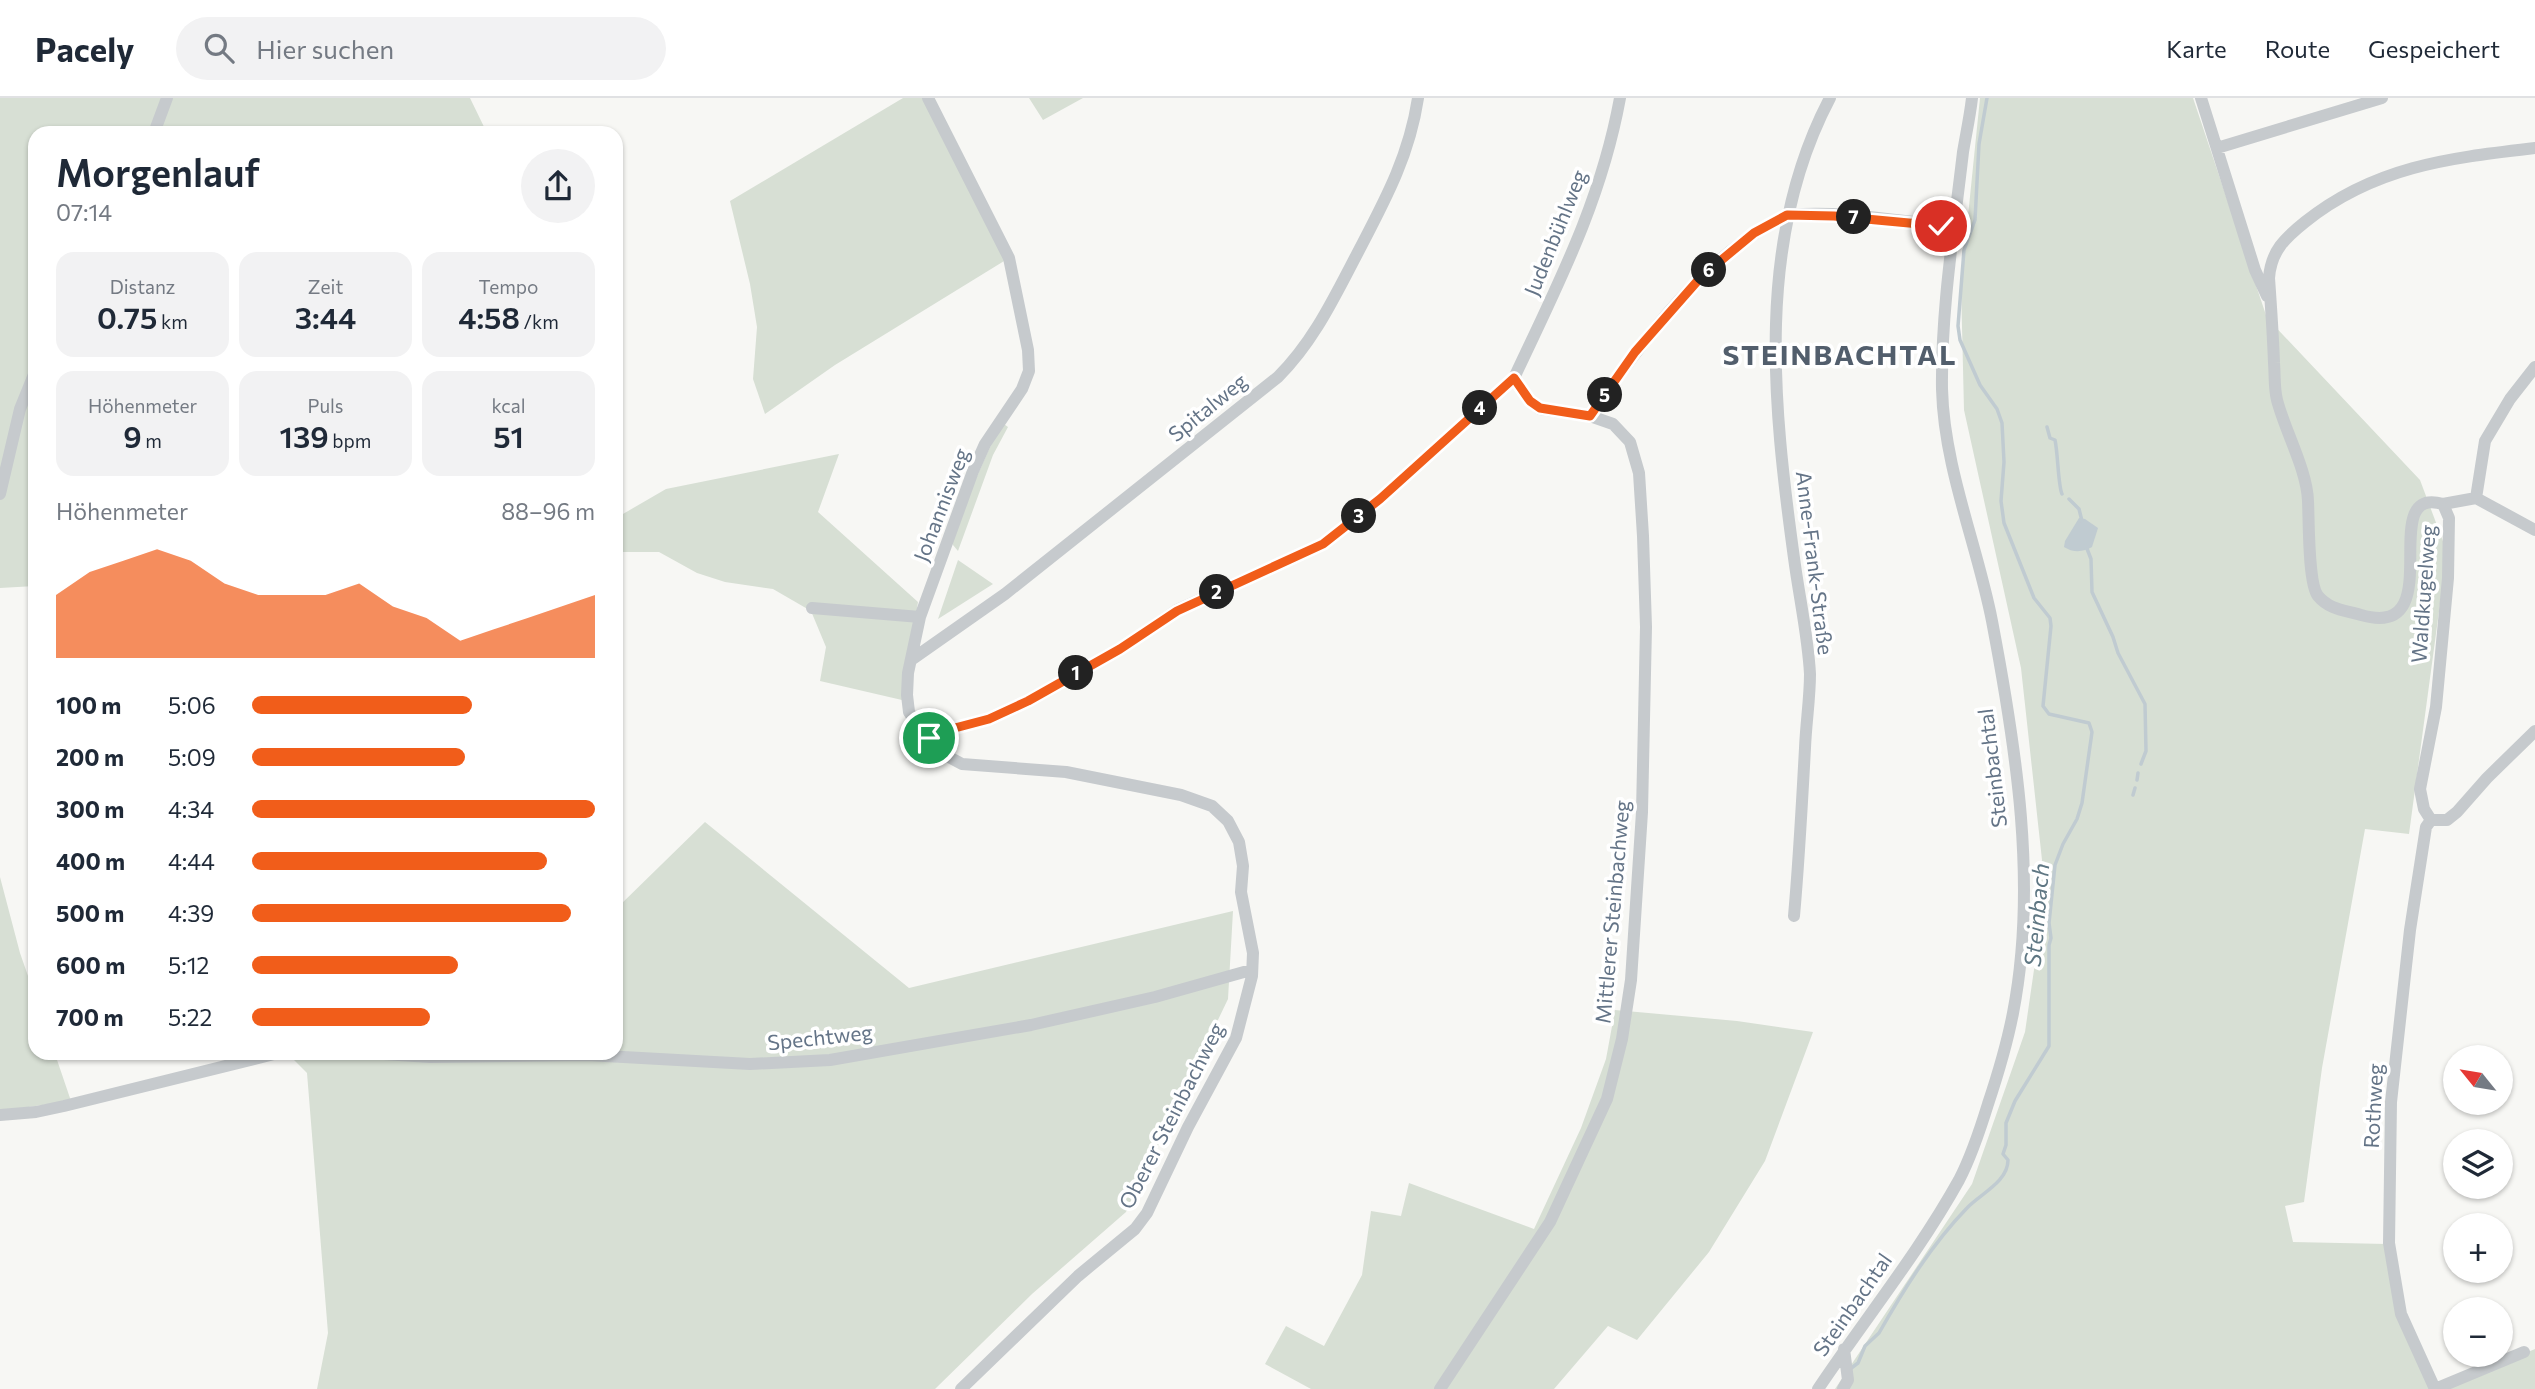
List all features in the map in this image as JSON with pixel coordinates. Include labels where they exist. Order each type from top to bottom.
[{"type":"street","points":[[157,126],[167,98]]},
{"type":"street","name":"Johannisweg","points":[[928,98],[1009,258],[1028,351],[1029,371],[1022,389],[985,444],[973,471],[920,617],[907,695],[909,712],[916,723],[932,734]]},
{"type":"street","name":"Spitalweg","points":[[911,660],[1005,594],[1278,377],[1295,360],[1326,313],[1394,184],[1407,148],[1418,98]]},
{"type":"street","name":"Judenbühlweg","points":[[1515,380],[1586,221],[1608,156],[1620,98]]},
{"type":"street","name":"Anne-Frank-Straße","points":[[1794,916],[1810,673],[1782,468],[1775,373],[1777,300],[1787,215],[1814,129],[1830,98]]},
{"type":"street","name":"Steinbachtal","points":[[1818,1389],[1960,1178],[1980,1129],[2001,1064],[2014,1012],[2020,963],[2024,899],[2020,816],[2013,751],[1992,619],[1948,442],[1942,390],[1946,311],[1972,98]]},
{"type":"street","name":"Waldkugelweg","points":[[2201,98],[2255,270],[2271,306],[2276,397],[2308,493],[2311,558],[2316,594],[2333,609],[2370,617],[2389,616],[2402,607],[2409,591],[2412,570],[2410,524],[2414,512],[2422,503],[2433,501],[2443,504],[2449,519],[2448,578],[2436,707],[2420,789],[2424,809],[2431,820]]},
{"type":"street","points":[[2217,148],[2382,98]]},
{"type":"street","points":[[2271,306],[2270,261],[2276,250],[2321,209],[2356,187],[2394,172],[2438,161],[2480,153],[2535,148]]},
{"type":"street","points":[[1590,416],[1635,352],[1701,277],[1754,233],[1787,215],[1834,216],[1955,227]]},
{"type":"street","points":[[2476,498],[2485,441],[2510,399],[2535,367]]},
{"type":"street","points":[[932,734],[989,719],[1028,701],[1120,649],[1177,611],[1323,544],[1380,499],[1515,380]]},
{"type":"street","name":"Mittlerer Steinbachweg","points":[[1440,1389],[1550,1222],[1607,1099],[1622,1039],[1631,980],[1642,812],[1646,641],[1639,473],[1630,442],[1613,424],[1590,416],[1540,408],[1530,401],[1515,380]]},
{"type":"street","points":[[0,494],[20,409],[28,389]]},
{"type":"street","points":[[2443,504],[2476,498],[2535,530]]},
{"type":"street","points":[[812,608],[920,617]]},
{"type":"street","points":[[2431,820],[2447,820],[2457,812],[2535,731]]},
{"type":"street","name":"Oberer Steinbachweg","points":[[932,734],[929,738],[932,748],[962,764],[1066,772],[1181,795],[1212,806],[1228,821],[1239,842],[1243,866],[1241,892],[1252,940],[1251,970],[1236,1038],[1188,1127],[1147,1213],[1135,1229],[1078,1276],[961,1389]]},
{"type":"street","name":"Rothweg","points":[[2431,820],[2426,827],[2410,930],[2391,1102],[2389,1243],[2401,1314],[2435,1389],[2524,1352]]},
{"type":"street","name":"Spechtweg","points":[[623,1057],[750,1064],[830,1059],[1031,1025],[1155,997],[1251,970]]},
{"type":"street","points":[[0,1115],[64,1106],[250,1060]]},
{"type":"street","points":[[1844,1349],[1846,1384]]},
{"type":"shaded area","points":[[0,98],[470,98],[484,126],[28,126],[28,586],[0,588]]},
{"type":"shaded area","points":[[903,98],[928,98],[1009,258],[835,365],[765,414],[753,379],[757,327],[750,284],[730,201]]},
{"type":"shaded area","points":[[1029,98],[1083,98],[1043,120]]},
{"type":"shaded area","points":[[1980,98],[2193,98],[2267,318],[2420,480],[2447,552],[2409,834],[2365,829],[2322,1068],[2304,1202],[2285,1206],[2293,1242],[2387,1244],[2399,1315],[2432,1389],[1835,1389],[1972,1184],[2025,1032],[2037,949],[2042,860],[2021,668],[1964,410],[1961,285]]},
{"type":"shaded area","points":[[1001,422],[1008,427],[993,455],[958,551],[953,545],[951,535]]},
{"type":"shaded area","points":[[839,454],[818,512],[918,602],[902,700],[820,681],[826,647],[811,611],[773,589],[725,582],[697,573],[659,552],[623,552],[623,514],[666,489]]},
{"type":"shaded area","points":[[2079,518],[2098,528],[2092,547],[2082,551],[2067,549],[2064,547],[2065,541]]},
{"type":"shaded area","points":[[958,560],[993,584],[938,619]]},
{"type":"shaded area","points":[[705,822],[909,988],[1233,911],[1228,999],[1126,1212],[1032,1294],[935,1389],[317,1389],[328,1333],[307,1073],[294,1060],[623,1060],[623,902]]},
{"type":"shaded area","points":[[0,877],[28,976],[28,1060],[57,1060],[71,1101],[0,1111]]},
{"type":"shaded area","points":[[1615,1010],[1737,1021],[1813,1032],[1765,1161],[1709,1252],[1637,1340],[1608,1326],[1554,1389],[1311,1389],[1265,1364],[1286,1326],[1324,1346],[1362,1275],[1371,1211],[1401,1216],[1409,1183],[1534,1229],[1581,1128],[1606,1059]]},
{"type":"shaded area","points":[[2535,1349],[2535,1389],[2441,1389],[2493,1367],[2513,1367],[2513,1358]]},
{"type":"waterway","name":"Steinbach","points":[[1850,1369],[1858,1363],[1865,1346],[1879,1333],[1930,1252],[1967,1208],[1998,1181],[2007,1168],[2008,1160],[2003,1154],[2006,1145],[2006,1123],[2015,1101],[2049,1046],[2049,923],[2055,865],[2082,803],[2092,732],[2089,723],[2049,714],[2043,706],[2050,618],[2034,598],[2004,523],[2001,501],[2004,462],[2002,423],[1997,409],[1980,385],[1960,340],[1958,326],[1964,250],[1975,220],[1979,144],[1987,98]]},
{"type":"waterway","points":[[2047,427],[2050,438],[2055,440],[2062,494]]},
{"type":"waterway","points":[[2069,499],[2079,509],[2082,521]]},
{"type":"waterway","points":[[2086,546],[2091,559],[2092,592],[2118,653],[2145,704],[2146,751],[2141,764]]},
{"type":"waterway","points":[[2137,780],[2138,773]]},
{"type":"waterway","points":[[2133,795],[2135,788]]},
{"type":"district","name":"STEINBACHTAL","points":[[1840,355]]},
{"type":"route","points":[[929,738],[932,734],[989,719],[1028,701],[1120,649],[1177,611],[1323,544],[1380,499],[1514,378],[1530,401],[1540,408],[1590,416],[1635,352],[1701,277],[1754,233],[1787,215],[1834,216],[1941,226]]}]
